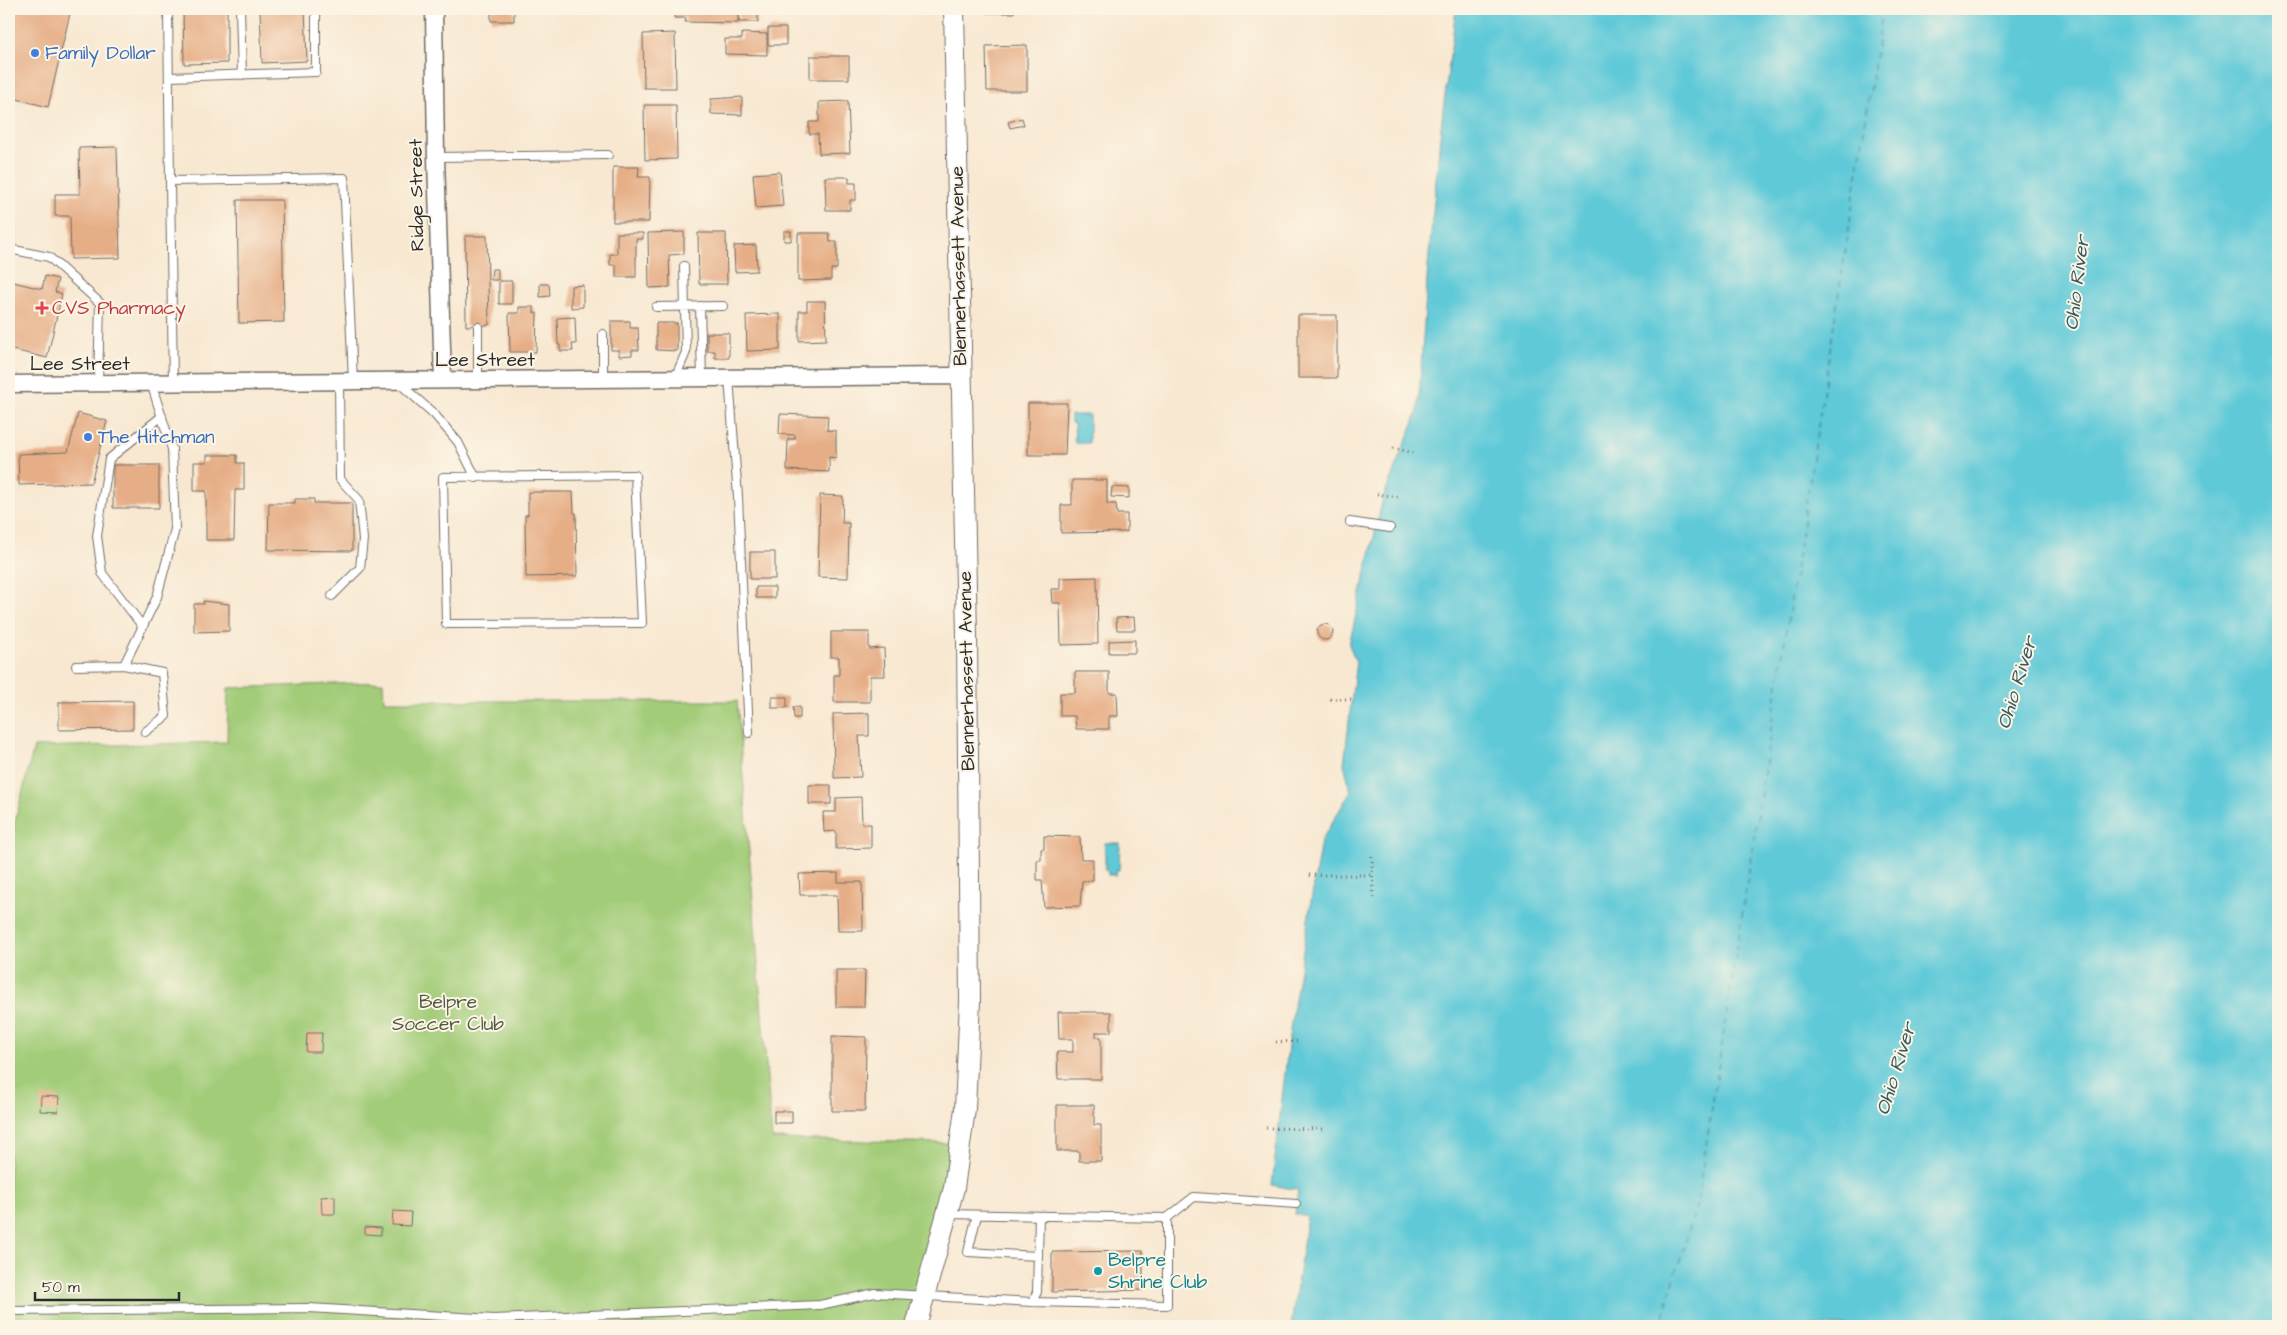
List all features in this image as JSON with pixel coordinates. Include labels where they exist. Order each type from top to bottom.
[{"type":"street","name":"Ridge Street","points":[[434,9],[442,380]]},
{"type":"street","name":"Blennerhassett Avenue","points":[[916,1326],[954,1188],[962,1143],[970,1001],[968,661],[954,9]]},
{"type":"street","name":"Lee Street","points":[[9,384],[953,376],[961,378]]},
{"type":"lane","points":[[168,9],[173,383]]},
{"type":"lane","points":[[240,9],[242,75]]},
{"type":"lane","points":[[170,77],[316,72],[316,9]]},
{"type":"lane","points":[[436,157],[608,156]]},
{"type":"lane","points":[[170,181],[344,178],[346,381],[340,479],[359,500],[363,539],[360,568],[332,596]]},
{"type":"lane","points":[[9,249],[49,257],[100,302],[98,383]]},
{"type":"lane","points":[[675,378],[686,352],[684,266]]},
{"type":"lane","points":[[700,306],[702,378]]},
{"type":"lane","points":[[656,307],[723,306]]},
{"type":"lane","points":[[478,327],[478,380]]},
{"type":"lane","points":[[602,379],[603,334]]},
{"type":"lane","points":[[729,378],[738,497],[749,733]]},
{"type":"lane","points":[[396,381],[434,414],[458,442],[476,478]]},
{"type":"lane","points":[[124,665],[157,597],[175,529],[172,449],[151,383]]},
{"type":"lane","points":[[143,627],[102,572],[97,536],[109,459],[162,416]]},
{"type":"lane","points":[[635,475],[642,623],[446,624],[442,477],[476,478],[635,475]]},
{"type":"lane","points":[[1350,522],[1390,528]]},
{"type":"lane","points":[[76,666],[124,665],[162,673],[166,716],[145,732]]},
{"type":"lane","points":[[947,1214],[1167,1218],[1194,1197],[1296,1204]]},
{"type":"lane","points":[[977,1215],[968,1252],[1038,1256]]},
{"type":"lane","points":[[1032,1302],[1037,1292],[1038,1216]]},
{"type":"lane","points":[[9,1311],[309,1308],[494,1319],[820,1305],[876,1293],[1032,1302],[1167,1305],[1167,1218]]},
{"type":"path","points":[[1393,448],[1414,453]]},
{"type":"path","points":[[1377,494],[1399,497]]},
{"type":"path","points":[[1330,699],[1354,700]]},
{"type":"path","points":[[1372,856],[1373,898]]},
{"type":"path","points":[[1309,875],[1372,875]]},
{"type":"path","points":[[1276,1042],[1299,1041]]},
{"type":"path","points":[[1266,1128],[1323,1129]]},
{"type":"green space","name":"Belpre Soccer Club","points":[[383,682],[384,701],[737,701],[772,1139],[950,1143],[945,1187],[907,1326],[9,1326],[9,845],[34,747],[227,742],[228,688]]},
{"type":"water","name":"Ohio River","points":[[1456,9],[2278,9],[2278,1326],[1291,1326],[1307,1217],[1295,1214],[1298,1190],[1272,1185],[1290,1030],[1321,841],[1351,791],[1344,764],[1356,661],[1349,645],[1383,498],[1418,411],[1428,266],[1441,127]]},
{"type":"water","points":[[1071,415],[1089,415],[1089,443],[1075,443],[1074,423],[1071,423]]},
{"type":"water","points":[[1105,843],[1120,843],[1119,870],[1116,870],[1116,875],[1108,875],[1108,871],[1105,870]]},
{"type":"building","name":"Family Dollar","points":[[9,9],[71,9],[48,107],[9,97]]},
{"type":"building","points":[[183,9],[227,9],[227,63],[184,64]]},
{"type":"building","points":[[260,9],[305,9],[307,61],[262,63]]},
{"type":"building","points":[[491,9],[514,9],[514,21],[491,21]]},
{"type":"building","points":[[675,9],[738,9],[738,23],[685,22],[686,18],[674,18]]},
{"type":"building","points":[[739,9],[758,9],[758,22],[739,22]]},
{"type":"building","points":[[806,9],[833,9],[834,13],[807,14]]},
{"type":"building","points":[[987,9],[1014,9],[1014,13],[987,13]]},
{"type":"building","points":[[768,28],[786,28],[786,45],[768,45]]},
{"type":"building","points":[[675,33],[676,88],[644,88],[643,34]]},
{"type":"building","points":[[742,33],[767,34],[767,55],[725,54],[725,39],[742,39]]},
{"type":"building","points":[[1027,45],[1027,91],[987,91],[986,46]]},
{"type":"building","points":[[810,56],[849,56],[849,79],[810,79]]},
{"type":"building","points":[[742,97],[742,115],[711,114],[711,99]]},
{"type":"building","points":[[848,101],[850,153],[819,154],[818,134],[809,134],[809,122],[819,122],[819,102]]},
{"type":"building","points":[[644,105],[676,105],[677,159],[645,160]]},
{"type":"building","points":[[1022,118],[1024,125],[1010,128],[1008,122]]},
{"type":"building","points":[[117,147],[120,258],[71,259],[70,216],[55,216],[55,194],[80,194],[79,148]]},
{"type":"building","points":[[613,167],[639,167],[638,177],[650,177],[649,222],[613,222]]},
{"type":"building","points":[[780,172],[783,206],[756,208],[753,174]]},
{"type":"building","points":[[825,177],[849,177],[849,183],[856,183],[856,200],[850,200],[850,210],[826,210]]},
{"type":"building","points":[[237,200],[282,200],[284,322],[239,323]]},
{"type":"building","points":[[784,231],[791,231],[791,241],[784,241]]},
{"type":"building","points":[[684,232],[684,254],[669,255],[670,287],[649,288],[648,233]]},
{"type":"building","points":[[617,233],[643,233],[643,239],[636,239],[636,277],[616,277],[616,265],[610,265],[610,254],[617,254]]},
{"type":"building","points":[[698,233],[726,233],[727,284],[699,284]]},
{"type":"building","points":[[798,233],[829,233],[830,242],[837,242],[837,269],[831,269],[831,280],[798,281]]},
{"type":"building","points":[[465,236],[487,236],[489,325],[466,326]]},
{"type":"building","points":[[756,245],[757,271],[735,272],[734,246]]},
{"type":"building","points":[[492,269],[498,269],[498,280],[491,280]]},
{"type":"building","name":"CVS Pharmacy","points":[[45,276],[58,279],[55,292],[62,294],[47,358],[9,349],[9,281],[42,289]]},
{"type":"building","points":[[499,281],[512,281],[512,304],[499,304]]},
{"type":"building","points":[[540,284],[549,284],[550,296],[540,297]]},
{"type":"building","points":[[583,285],[583,307],[571,308],[571,286]]},
{"type":"building","points":[[807,301],[825,301],[826,340],[799,341],[799,311],[807,311]]},
{"type":"building","points":[[519,307],[534,307],[534,313],[537,313],[536,352],[510,352],[509,313],[519,313]]},
{"type":"building","points":[[780,314],[780,350],[747,351],[746,315]]},
{"type":"building","points":[[1298,315],[1337,315],[1337,378],[1298,378]]},
{"type":"building","points":[[575,317],[576,344],[572,344],[573,351],[560,351],[557,318]]},
{"type":"building","points":[[611,321],[630,321],[630,328],[638,328],[639,350],[632,350],[632,355],[619,356],[619,350],[611,350]]},
{"type":"building","points":[[656,323],[677,323],[677,351],[656,350]]},
{"type":"building","points":[[707,333],[729,333],[729,358],[715,358],[715,351],[707,351]]},
{"type":"building","points":[[1028,403],[1067,403],[1065,455],[1028,455]]},
{"type":"building","name":"The Hitchman","points":[[78,413],[107,421],[91,483],[19,485],[18,454],[68,452]]},
{"type":"building","points":[[780,414],[828,416],[827,430],[836,431],[836,458],[829,457],[829,472],[787,470],[788,439],[795,439],[795,435],[779,434]]},
{"type":"building","points":[[207,455],[237,455],[237,463],[244,463],[244,490],[235,490],[234,540],[206,540],[206,491],[194,491],[194,462],[207,462]]},
{"type":"building","points":[[113,465],[159,465],[159,508],[113,508]]},
{"type":"building","points":[[1072,480],[1107,480],[1107,504],[1116,504],[1117,514],[1127,514],[1127,532],[1061,533],[1061,505],[1072,505]]},
{"type":"building","points":[[1112,487],[1129,488],[1129,498],[1111,497]]},
{"type":"building","points":[[528,492],[573,492],[574,513],[576,513],[577,576],[526,577],[525,515],[528,515]]},
{"type":"building","points":[[820,495],[843,496],[842,523],[849,523],[848,578],[818,577]]},
{"type":"building","points":[[295,499],[314,499],[314,503],[352,503],[352,551],[268,550],[269,503],[295,503]]},
{"type":"building","points":[[750,552],[775,552],[775,579],[750,579]]},
{"type":"building","points":[[1097,577],[1098,644],[1061,645],[1060,603],[1052,603],[1051,589],[1060,589],[1060,578]]},
{"type":"building","points":[[756,587],[775,587],[775,598],[756,598]]},
{"type":"building","points":[[203,601],[229,604],[229,631],[194,632],[194,604],[204,604]]},
{"type":"building","points":[[1134,617],[1135,630],[1117,630],[1116,618]]},
{"type":"building","points":[[1325,624],[1333,632],[1325,640],[1317,632]]},
{"type":"building","points":[[831,632],[869,632],[869,649],[884,648],[885,676],[870,676],[870,702],[834,702],[834,675],[839,675],[839,657],[831,657]]},
{"type":"building","points":[[1135,640],[1135,653],[1109,653],[1109,641]]},
{"type":"building","points":[[1075,672],[1109,672],[1109,693],[1117,693],[1118,716],[1109,716],[1109,729],[1076,729],[1075,716],[1060,716],[1060,693],[1075,693]]},
{"type":"building","points":[[772,697],[787,697],[787,708],[772,708]]},
{"type":"building","points":[[133,701],[133,729],[59,730],[59,702]]},
{"type":"building","points":[[793,707],[800,707],[800,718],[794,718]]},
{"type":"building","points":[[869,713],[869,736],[859,736],[861,777],[834,778],[833,714]]},
{"type":"building","points":[[809,785],[831,785],[831,804],[809,804]]},
{"type":"building","points":[[861,797],[862,824],[871,824],[871,848],[836,849],[836,831],[824,832],[823,812],[836,812],[836,798]]},
{"type":"building","points":[[1044,836],[1080,837],[1081,859],[1093,859],[1093,880],[1082,881],[1080,906],[1044,907],[1042,880],[1037,880],[1037,860],[1041,860],[1041,849],[1044,849]]},
{"type":"building","points":[[838,873],[838,882],[862,882],[863,931],[838,931],[837,895],[800,895],[799,874]]},
{"type":"building","points":[[836,970],[865,970],[864,1007],[836,1007]]},
{"type":"building","points":[[1058,1012],[1111,1012],[1111,1032],[1096,1032],[1096,1037],[1101,1037],[1101,1079],[1058,1079],[1057,1052],[1073,1052],[1073,1039],[1059,1039]]},
{"type":"building","points":[[307,1033],[322,1033],[321,1052],[306,1052]]},
{"type":"building","points":[[832,1036],[866,1037],[865,1111],[832,1111]]},
{"type":"building","points":[[41,1096],[59,1097],[58,1112],[40,1111]]},
{"type":"building","points":[[1057,1105],[1094,1105],[1094,1125],[1101,1125],[1101,1161],[1079,1161],[1079,1151],[1057,1151]]},
{"type":"building","points":[[774,1111],[792,1111],[792,1123],[774,1123]]},
{"type":"building","points":[[335,1196],[335,1214],[322,1214],[321,1197]]},
{"type":"building","points":[[393,1211],[411,1212],[410,1226],[392,1225]]},
{"type":"building","points":[[365,1227],[381,1228],[381,1235],[365,1234]]},
{"type":"building","name":"Belpre Shrine Club","points":[[1143,1251],[1143,1290],[1052,1292],[1052,1252]]},
{"type":"ferry route","points":[[1660,1326],[1697,1204],[1883,9]]},
{"type":"place","name":"Family Dollar","points":[[35,53]]},
{"type":"place","name":"CVS Pharmacy","points":[[42,308]]},
{"type":"place","name":"The Hitchman","points":[[88,437]]},
{"type":"place","name":"Belpre Shrine Club","points":[[1098,1271]]}]
